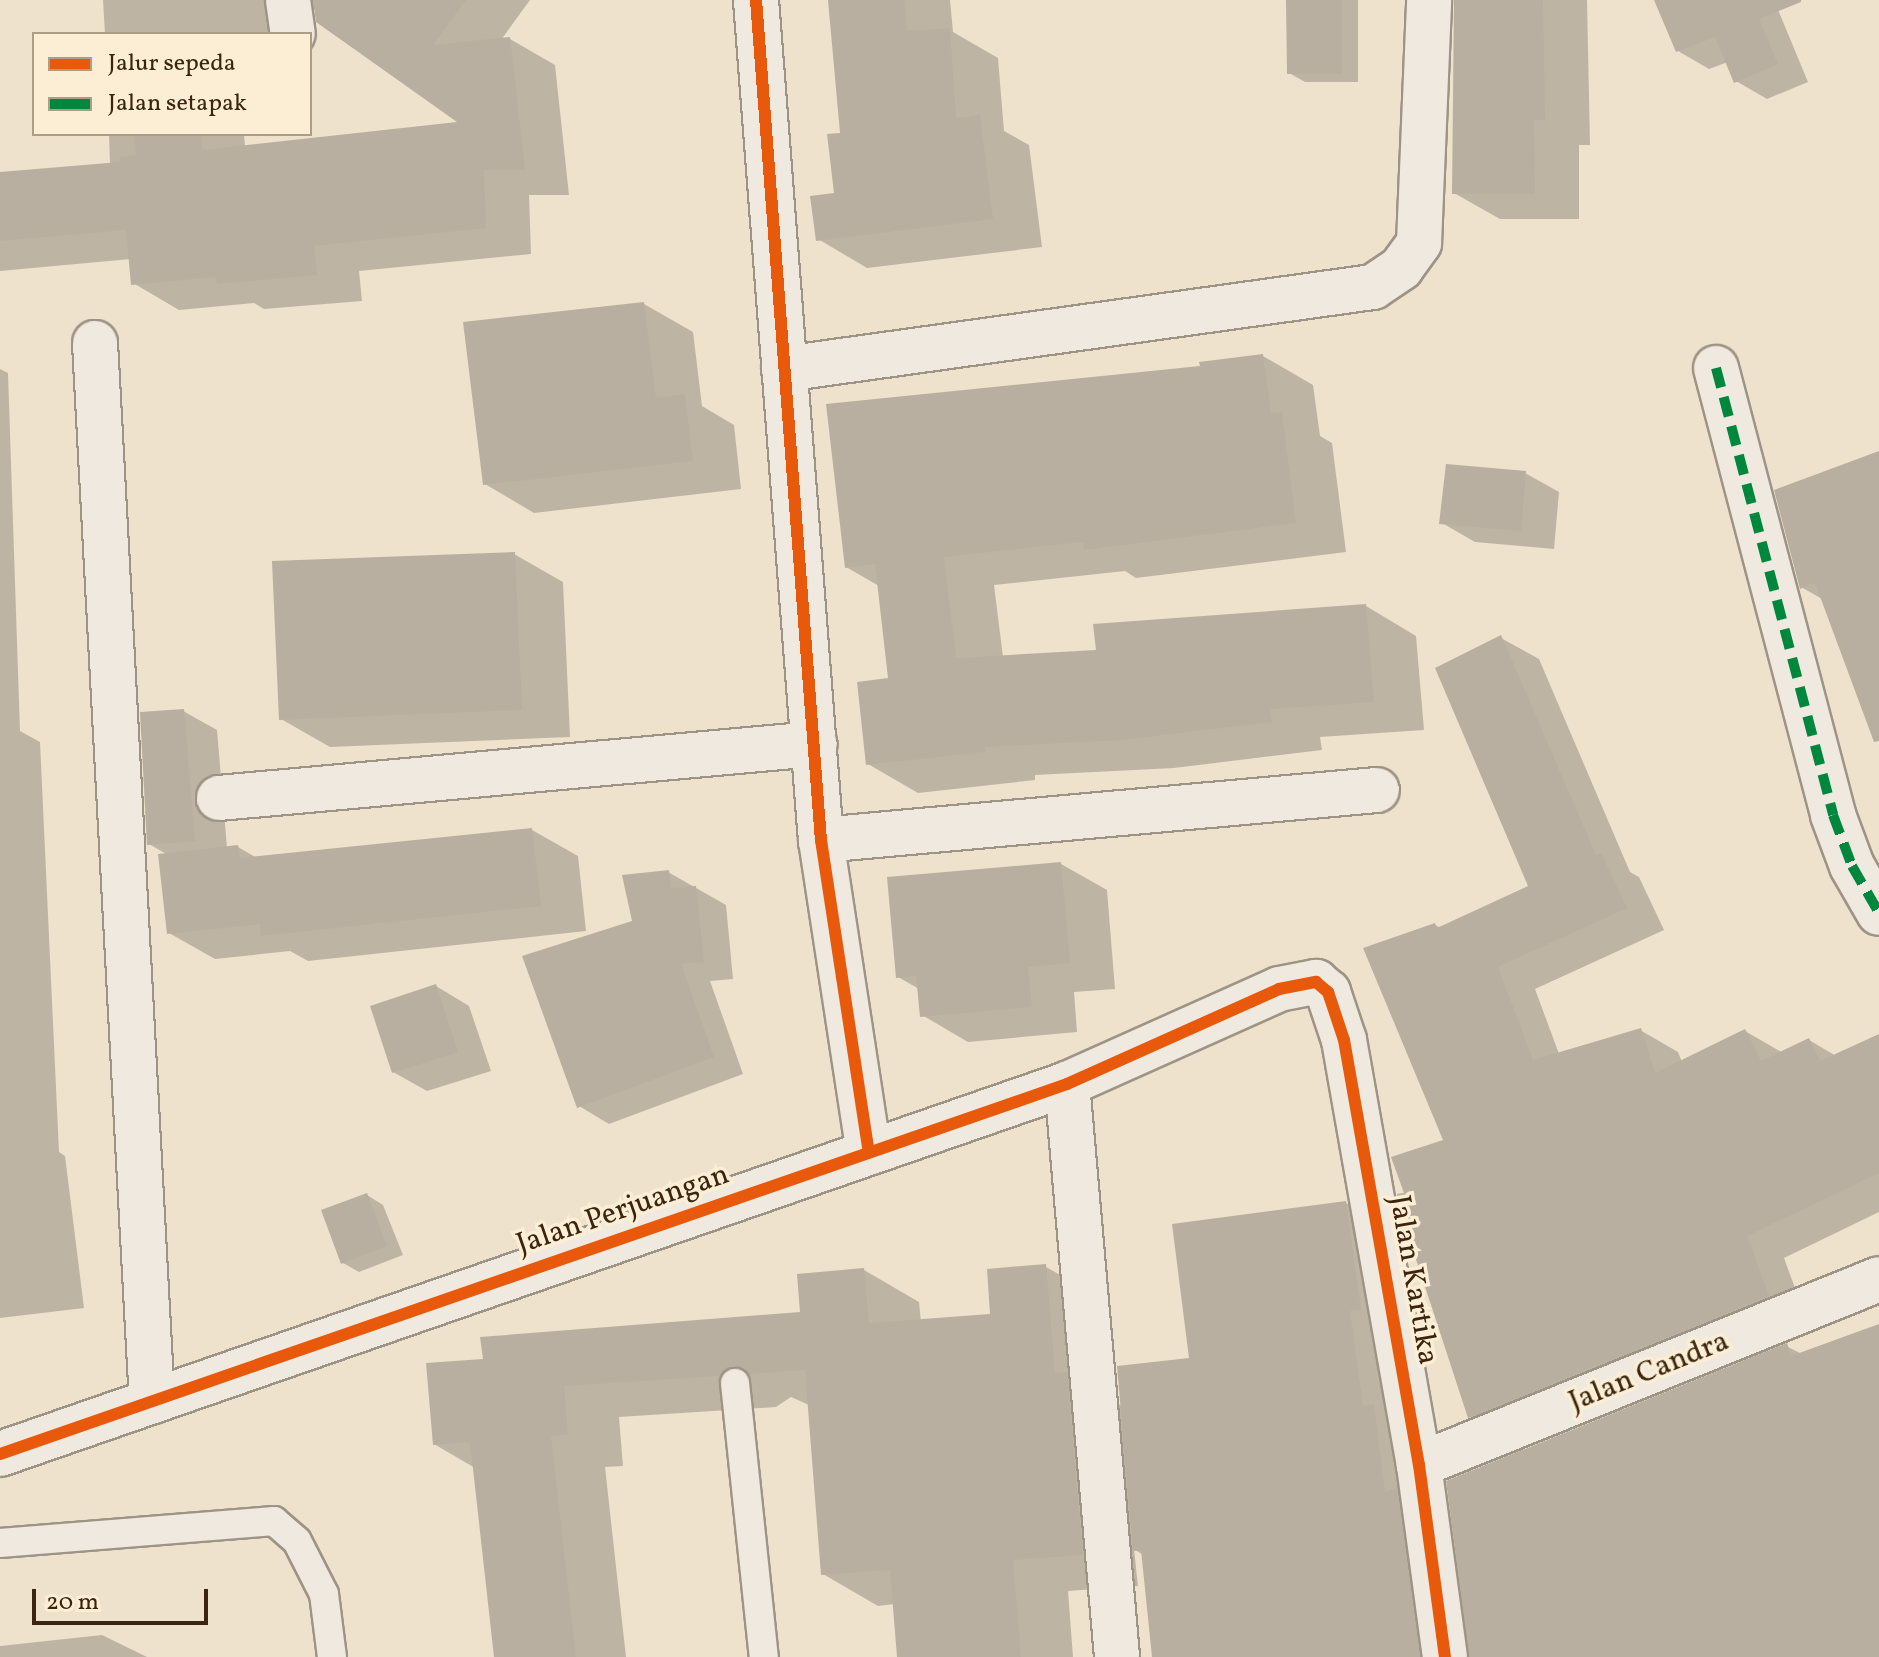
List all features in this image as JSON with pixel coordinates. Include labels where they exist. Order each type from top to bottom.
[{"type":"street","points":[[288,0],[293,32]]},
{"type":"street","points":[[756,0],[821,840],[869,1152]]},
{"type":"street","points":[[784,369],[1373,287],[1401,268],[1419,243],[1429,0]]},
{"type":"street","points":[[95,343],[152,1401]]},
{"type":"street","points":[[1716,368],[1833,815],[1852,866],[1879,913]]},
{"type":"street","points":[[219,798],[815,744]]},
{"type":"street","points":[[821,840],[1377,790]]},
{"type":"street","name":"Jalan Kartika","points":[[1257,1000],[1302,982],[1316,982],[1328,992],[1344,1040],[1419,1465],[1445,1657]]},
{"type":"street","name":"Jalan Perjuangan","points":[[0,1454],[1067,1084],[1257,1000]]},
{"type":"street","points":[[1067,1084],[1117,1657]]},
{"type":"street","name":"Jalan Candra","points":[[1419,1465],[1879,1279]]},
{"type":"lane","points":[[735,1383],[764,1657]]},
{"type":"lane","points":[[0,1543],[274,1521],[297,1541],[324,1594],[332,1657]]},
{"type":"building","points":[[313,0],[466,0],[433,45],[510,37],[525,170],[484,170],[486,228],[314,246],[317,275],[217,284],[216,277],[131,285],[126,230],[0,241],[0,172],[120,162],[120,157],[136,155],[134,136],[201,136],[202,150],[457,122],[316,22]]},
{"type":"building","points":[[828,0],[904,0],[907,31],[950,28],[956,118],[980,115],[993,219],[816,241],[810,196],[834,193],[827,134],[840,133]]},
{"type":"building","points":[[1286,0],[1342,0],[1342,74],[1287,74]]},
{"type":"building","points":[[1454,0],[1543,0],[1545,120],[1534,120],[1535,194],[1452,194]]},
{"type":"building","points":[[1654,0],[1801,2],[1759,19],[1778,64],[1734,83],[1715,37],[1676,52]]},
{"type":"building","points":[[644,302],[656,398],[685,394],[693,461],[483,485],[463,322]]},
{"type":"building","points":[[1263,354],[1271,413],[1282,412],[1296,523],[1084,550],[1083,542],[944,557],[956,658],[1096,650],[1093,624],[1366,604],[1374,702],[1270,709],[1272,722],[1122,740],[985,747],[985,752],[866,765],[857,682],[888,678],[875,564],[845,568],[826,404],[1200,366],[1199,362]]},
{"type":"building","points":[[1879,451],[1879,741],[1874,742],[1815,583],[1800,589],[1774,490]]},
{"type":"building","points":[[1446,464],[1526,471],[1521,531],[1439,524]]},
{"type":"building","points":[[515,552],[522,710],[279,720],[272,561]]},
{"type":"building","points":[[1501,635],[1596,855],[1601,853],[1627,908],[1498,967],[1533,1060],[1641,1028],[1655,1073],[1745,1029],[1761,1061],[1809,1038],[1820,1061],[1879,1034],[1879,1173],[1747,1236],[1769,1296],[1468,1418],[1398,1204],[1397,1194],[1404,1193],[1391,1157],[1443,1140],[1363,948],[1435,923],[1437,928],[1528,886],[1435,668]]},
{"type":"building","points":[[184,709],[195,841],[147,845],[140,712]]},
{"type":"building","points":[[532,828],[541,906],[261,936],[260,924],[167,934],[158,854],[238,845],[240,858]]},
{"type":"building","points":[[1061,862],[1070,963],[1028,967],[1032,1007],[920,1017],[916,976],[896,978],[887,877]]},
{"type":"building","points":[[669,870],[671,888],[696,886],[704,962],[681,964],[714,1057],[577,1108],[522,956],[632,921],[622,875]]},
{"type":"building","points":[[436,984],[458,1052],[392,1073],[370,1006]]},
{"type":"building","points":[[367,1193],[387,1246],[341,1264],[321,1210]]},
{"type":"building","points":[[1346,1201],[1361,1310],[1350,1311],[1363,1406],[1374,1404],[1385,1492],[1397,1488],[1420,1657],[1152,1657],[1141,1550],[1133,1551],[1117,1366],[1189,1358],[1172,1224]]},
{"type":"building","points":[[1046,1264],[1055,1373],[1067,1372],[1083,1555],[1013,1560],[1021,1657],[897,1657],[890,1570],[821,1575],[805,1370],[749,1374],[734,1366],[720,1376],[564,1386],[568,1435],[551,1436],[576,1657],[494,1657],[470,1442],[433,1445],[426,1363],[483,1359],[480,1337],[800,1312],[797,1274],[864,1268],[869,1323],[990,1314],[987,1269]]},
{"type":"building","points":[[1879,1324],[1879,1657],[1469,1657],[1446,1481],[1787,1343],[1791,1356]]},
{"type":"marked path","points":[[1716,368],[1833,815],[1852,866],[1879,913]]},
{"type":"cycle path","points":[[756,0],[821,840],[869,1152]]},
{"type":"cycle path","points":[[0,1454],[1067,1084],[1279,989],[1316,982],[1328,992],[1344,1040],[1419,1465],[1445,1657]]}]
